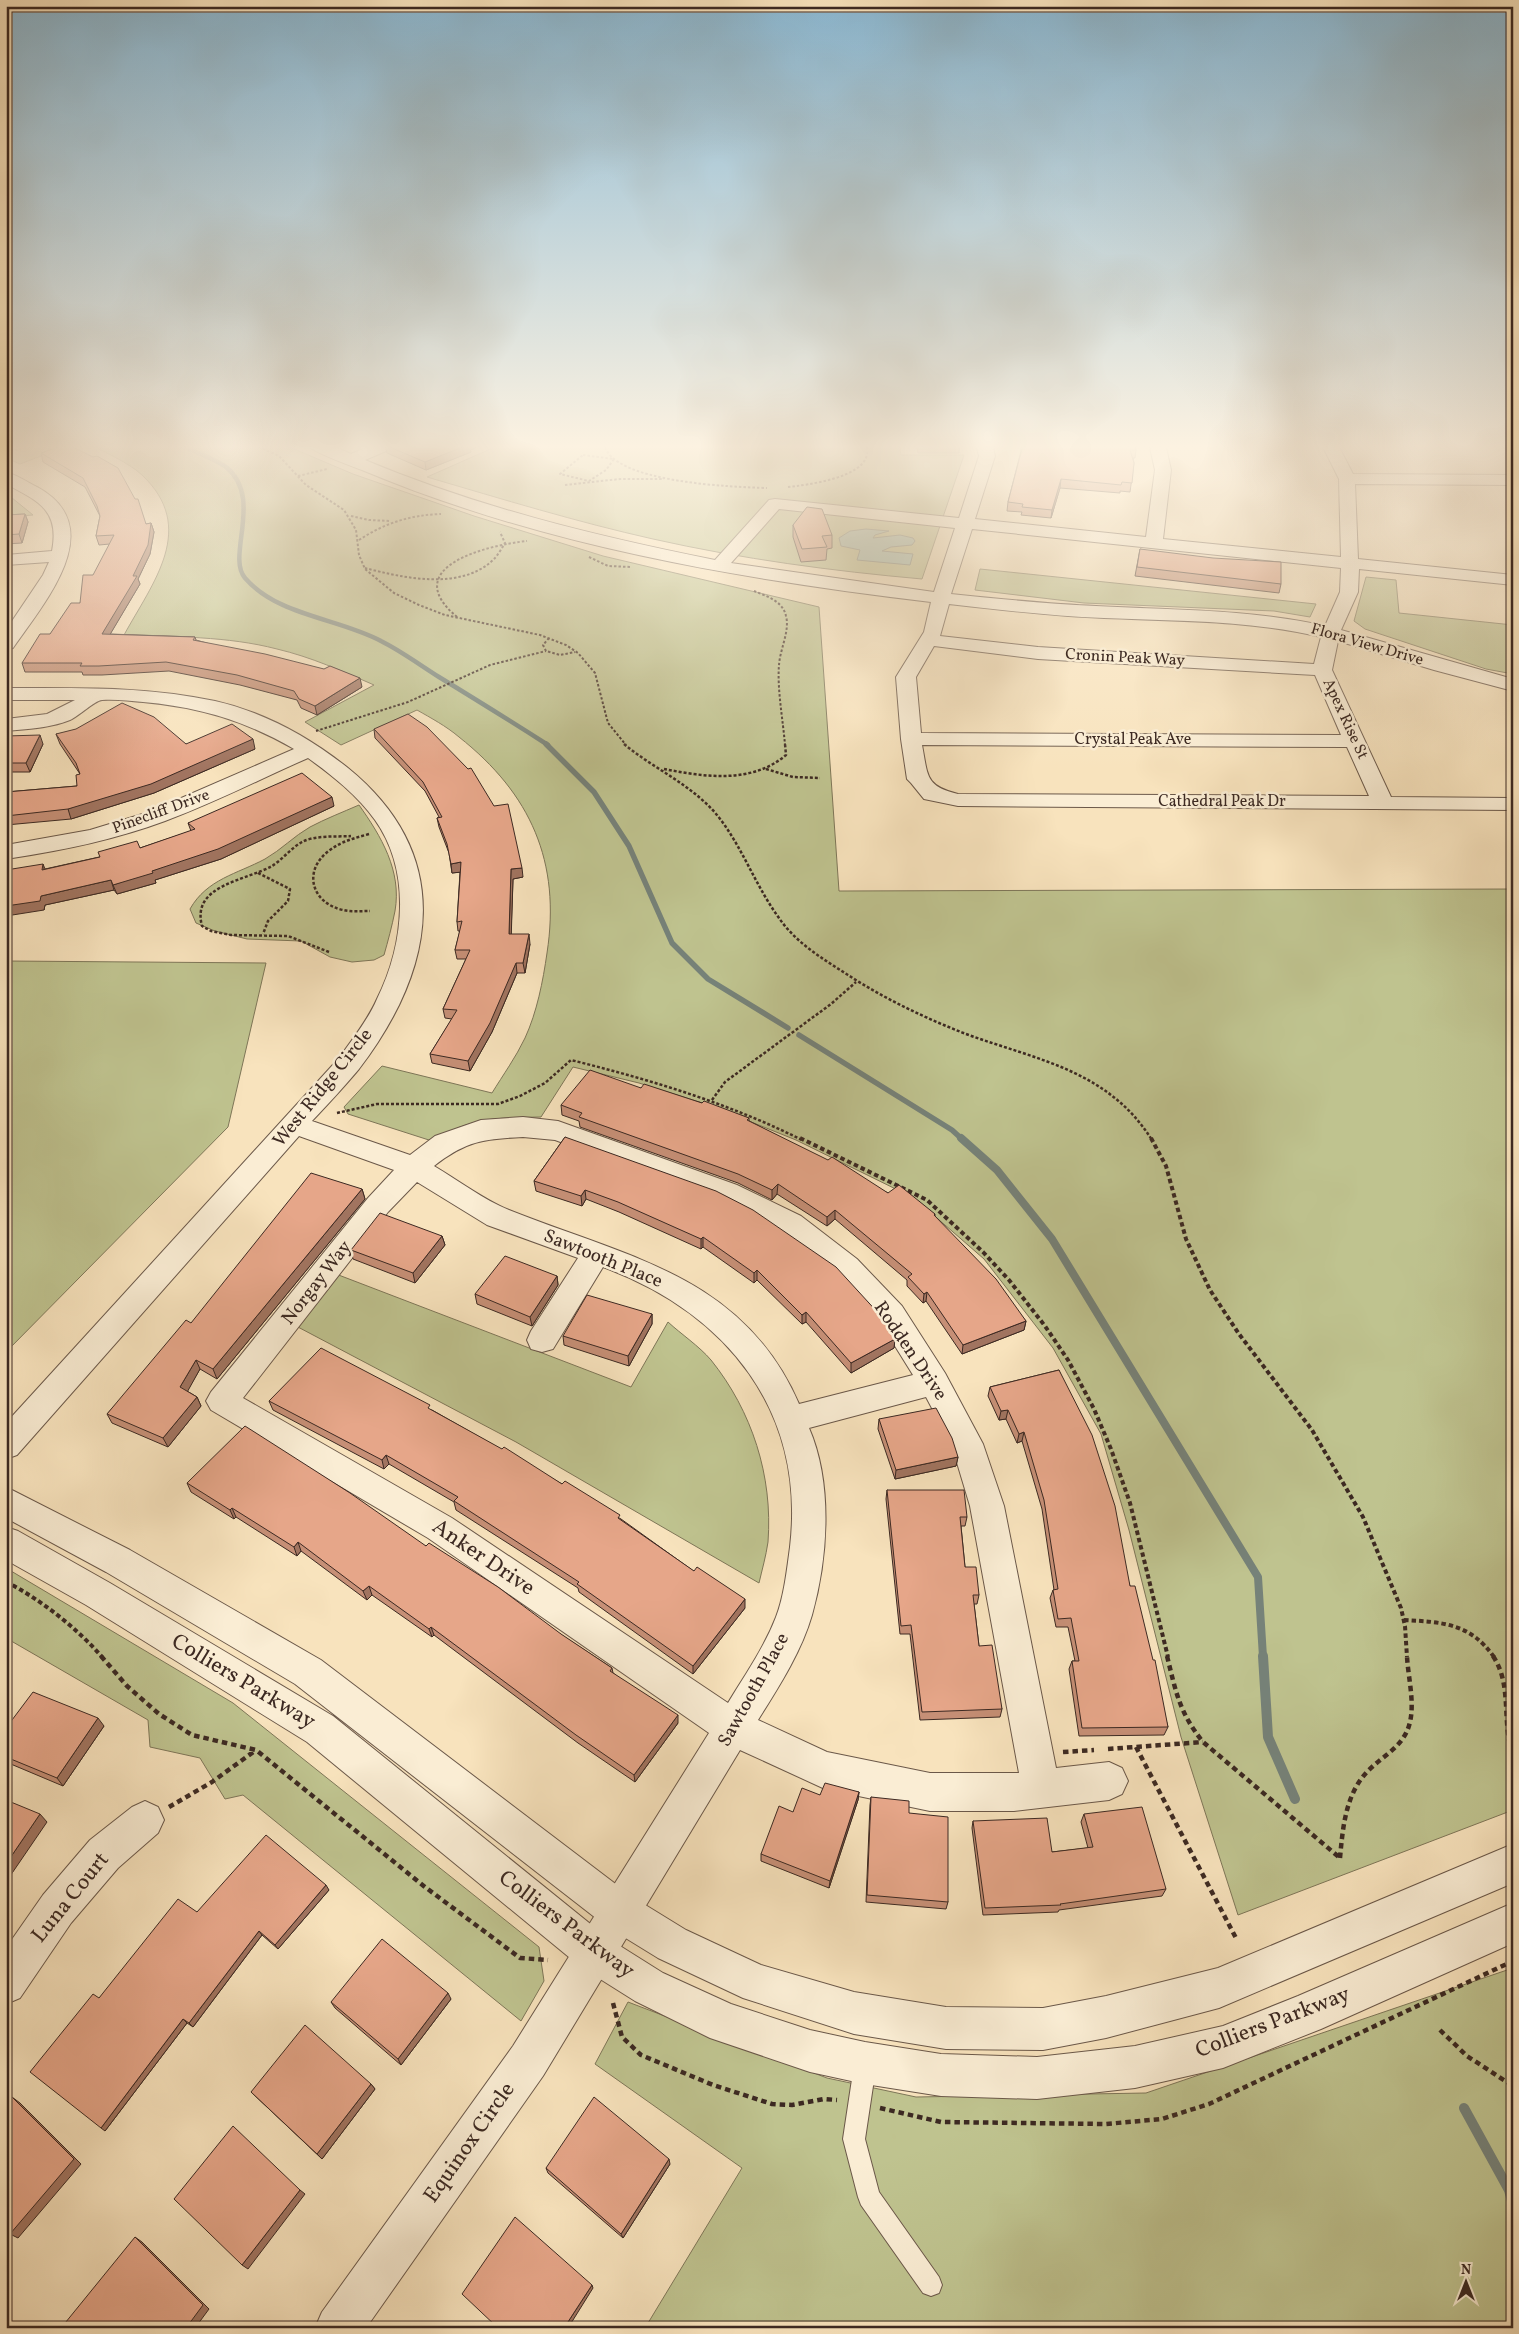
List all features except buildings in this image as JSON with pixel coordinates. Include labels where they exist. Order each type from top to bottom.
[{"type":"street","points":[[6,644],[52,575],[61,552]]},
{"type":"street","name":"Flora View Drive","points":[[653,552],[719,566],[807,581],[941,598],[1072,610],[1259,620],[1331,633],[1472,675],[1513,684]]},
{"type":"street","points":[[719,566],[732,552]]},
{"type":"street","points":[[911,739],[906,677],[934,632],[941,598],[956,552]]},
{"type":"street","points":[[1241,552],[1513,580]]},
{"type":"street","name":"Apex Rise St","points":[[1349,552],[1349,592],[1331,633],[1322,670],[1383,803]]},
{"type":"street","points":[[6,560],[60,556]]},
{"type":"street","name":"Cronin Peak Way","points":[[929,640],[973,648],[1038,653],[1322,670]]},
{"type":"street","name":"West Ridge Circle","points":[[6,694],[150,696],[215,707],[264,724],[304,745],[347,777],[371,800],[390,826],[407,866],[413,907],[407,953],[391,997],[374,1028],[349,1063],[6,1445]]},
{"type":"street","points":[[6,725],[38,723],[65,716],[96,694]]},
{"type":"street","name":"Crystal Peak Ave","points":[[911,739],[1356,741]]},
{"type":"street","name":"Cathedral Peak Dr","points":[[911,739],[918,779],[932,794],[958,800],[1513,804]]},
{"type":"street","name":"Pinecliff Drive","points":[[6,852],[48,846],[120,828],[176,809],[304,745]]},
{"type":"street","name":"Sawtooth Place","points":[[295,1125],[414,1167],[497,1217],[631,1266],[672,1286],[711,1312],[742,1340],[775,1386],[800,1445],[810,1516],[805,1562],[794,1616],[773,1663],[595,1953]]},
{"type":"street","name":"Rodden Drive","points":[[414,1167],[445,1144],[482,1130],[523,1127],[558,1131],[727,1192],[791,1224],[847,1266],[891,1314],[934,1382],[967,1444],[987,1506],[1041,1789]]},
{"type":"street","name":"Norgay Way","points":[[222,1401],[378,1205],[414,1167]]},
{"type":"street","points":[[542,1340],[596,1254]]},
{"type":"street","points":[[790,1420],[934,1382]]},
{"type":"street","name":"Anker Drive","points":[[222,1401],[440,1528],[734,1728],[825,1770],[930,1792],[1014,1792],[1109,1781]]},
{"type":"street","name":"Colliers Parkway","points":[[6,1501],[118,1561],[308,1672],[620,1912],[672,1944],[757,1984],[854,2013],[946,2028],[1043,2029],[1106,2017],[1219,1988],[1513,1863]]},
{"type":"street","name":"Colliers Parkway","points":[[6,1542],[98,1594],[320,1729],[595,1953],[649,1987],[725,2023],[810,2051],[865,2063],[941,2075],[1038,2078],[1134,2067],[1223,2047],[1306,2014],[1513,1922]]},
{"type":"street","name":"Luna Court","points":[[6,1984],[57,1909],[104,1854],[145,1820]]},
{"type":"street","name":"Equinox Circle","points":[[338,2328],[528,2061],[595,1953]]},
{"type":"lane","points":[[865,2063],[854,2139],[869,2197],[931,2285]]},
{"type":"path","points":[[332,1114],[377,1104],[498,1104],[520,1096],[545,1083],[571,1060],[641,1077],[712,1100],[766,1122],[927,1200],[983,1252],[1009,1280],[1045,1326],[1068,1360],[1094,1408],[1130,1503],[1178,1699],[1188,1723],[1203,1742],[1340,1858],[1345,1812],[1356,1785],[1384,1755],[1402,1742],[1410,1724],[1410,1686],[1404,1620],[1378,1550],[1348,1488],[1310,1427],[1217,1302],[1196,1262],[1180,1221],[1162,1157],[1145,1128],[1128,1110],[1084,1077],[1056,1062],[947,1027],[914,1013],[856,982],[810,950],[790,932],[762,895],[734,837],[714,812],[683,783],[630,750],[613,732],[604,713],[602,689],[596,673],[575,652],[549,638],[458,618],[410,601],[382,584],[364,568],[358,558],[357,552]]},
{"type":"path","points":[[458,618],[444,605],[437,595],[438,579],[445,570],[466,555],[476,552]]},
{"type":"path","points":[[364,568],[395,577],[426,580],[438,579],[465,573],[490,563],[500,552]]},
{"type":"path","points":[[584,553],[599,563],[608,566],[638,568]]},
{"type":"path","points":[[661,768],[703,776],[726,776],[766,768],[779,763],[786,755],[778,665],[787,624],[786,614],[780,605],[752,590]]},
{"type":"path","points":[[546,651],[543,645],[549,638]]},
{"type":"path","points":[[304,745],[329,726],[408,702],[490,665],[546,651],[560,655],[575,652]]},
{"type":"path","points":[[766,768],[780,776],[796,779],[820,778]]},
{"type":"path","points":[[328,952],[303,940],[284,935],[236,936],[214,933],[202,926],[199,915],[202,902],[216,890],[272,866],[302,842],[320,838],[369,834]]},
{"type":"path","points":[[351,836],[320,858],[314,867],[312,877],[313,888],[318,897],[339,910],[353,913],[370,911]]},
{"type":"path","points":[[258,873],[290,889],[288,901],[268,921],[263,934]]},
{"type":"path","points":[[712,1100],[725,1082],[832,1004],[856,982]]},
{"type":"path","points":[[6,1582],[23,1590],[88,1640],[127,1686],[159,1714],[192,1735],[256,1750],[426,1887],[520,1958],[548,1960]]},
{"type":"path","points":[[1404,1620],[1449,1624],[1473,1636],[1493,1654],[1505,1680],[1506,1731],[1513,1754]]},
{"type":"path","points":[[1158,1745],[1203,1742]]},
{"type":"path","points":[[1136,1747],[1237,1940]]},
{"type":"path","points":[[199,1789],[256,1750]]},
{"type":"path","points":[[1440,2030],[1467,2056],[1513,2086]]},
{"type":"green space","points":[[166,552],[590,552],[819,607],[839,891],[1513,889],[1513,1810],[1238,1915],[1181,1737],[1129,1530],[1101,1434],[1053,1348],[984,1259],[914,1198],[796,1140],[709,1105],[639,1083],[573,1067],[541,1117],[484,1120],[459,1127],[432,1141],[348,1114],[344,1107],[382,1066],[492,1093],[518,1052],[533,1018],[547,953],[550,920],[549,889],[544,860],[535,832],[522,806],[505,782],[484,759],[449,729],[417,710],[341,745],[305,722],[374,685],[314,660],[290,652],[258,645],[201,638],[124,635],[147,595]]},
{"type":"green space","points":[[715,552],[931,552],[922,579],[787,564]]},
{"type":"green space","points":[[980,569],[1316,604],[1310,617],[1274,611],[1084,603],[975,590]]},
{"type":"green space","points":[[1366,577],[1396,580],[1399,613],[1513,625],[1513,674],[1486,669],[1365,629],[1354,621]]},
{"type":"green space","points":[[359,805],[382,842],[388,855],[395,882],[395,911],[384,955],[374,960],[352,962],[330,957],[301,941],[247,939],[215,931],[196,923],[190,909],[197,899],[214,884],[265,859],[310,827]]},
{"type":"green space","points":[[6,961],[266,963],[228,1127],[6,1352]]},
{"type":"green space","points":[[336,1274],[631,1387],[668,1322],[711,1360],[738,1401],[757,1445],[767,1493],[769,1517],[768,1542],[759,1583],[516,1442],[296,1326]]},
{"type":"green space","points":[[6,1568],[233,1703],[539,1947],[544,1981],[521,2021],[243,1795],[225,1799],[200,1758],[150,1747],[148,1720],[6,1638]]},
{"type":"green space","points":[[1513,1968],[1513,2328],[645,2328],[742,2168],[595,2064],[628,2002],[827,2078],[916,2097],[1146,2093]]},
{"type":"water","points":[[859,552],[913,554],[910,565],[857,560]]},
{"type":"waterway","points":[[240,552],[240,568],[245,578],[274,601],[291,609],[364,633],[388,645],[548,745]]},
{"type":"waterway","points":[[546,744],[594,792],[629,846],[672,943],[708,979],[788,1028]]},
{"type":"waterway","points":[[799,1035],[952,1130],[963,1140]]},
{"type":"waterway","points":[[961,1138],[997,1170],[1052,1239],[1258,1577],[1263,1657]]},
{"type":"waterway","points":[[1263,1656],[1268,1737],[1295,1799]]},
{"type":"waterway","points":[[1464,2108],[1509,2190],[1513,2205]]}]
